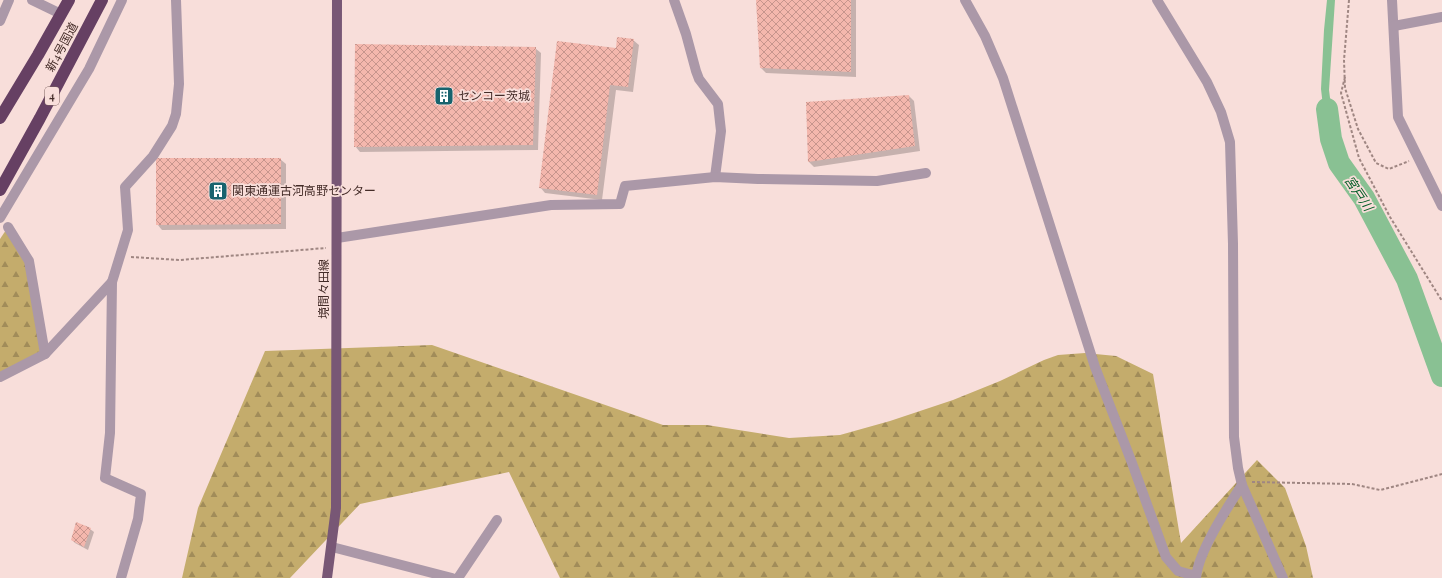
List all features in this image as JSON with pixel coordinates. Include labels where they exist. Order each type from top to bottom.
[{"type":"highway","name":"新4号国道","points":[[0,118],[69,0]]},
{"type":"highway","name":"新4号国道","points":[[0,190],[102,0]]},
{"type":"main road","name":"境間々田線","points":[[327,578],[336,508],[337,0]]},
{"type":"street","points":[[0,21],[9,0]]},
{"type":"street","points":[[32,0],[61,14]]},
{"type":"street","points":[[0,218],[89,69],[122,0]]},
{"type":"street","points":[[121,578],[138,519],[141,494],[105,478],[110,433],[112,282],[128,230],[125,186],[153,156],[172,126],[176,114],[179,84],[176,0]]},
{"type":"street","points":[[674,0],[686,34],[696,71],[718,104],[721,131],[715,177]]},
{"type":"street","points":[[965,0],[985,36],[1003,78],[1095,367],[1166,557],[1178,571],[1196,577],[1198,566],[1212,535],[1241,484]]},
{"type":"street","points":[[1157,0],[1206,82],[1221,112],[1230,142],[1234,331],[1234,437],[1241,484],[1283,578]]},
{"type":"street","points":[[1392,0],[1398,117],[1442,206]]},
{"type":"street","points":[[1394,26],[1442,18]]},
{"type":"street","points":[[337,242],[551,205],[620,204],[625,186],[715,177],[877,181],[926,173]]},
{"type":"street","points":[[8,228],[29,262],[45,354]]},
{"type":"street","points":[[0,377],[45,354],[112,282]]},
{"type":"street","points":[[458,578],[497,520]]},
{"type":"street","points":[[332,547],[452,578]]},
{"type":"path","points":[[1349,0],[1344,77],[1345,88],[1358,129],[1376,163],[1389,169],[1418,158]]},
{"type":"path","points":[[1344,77],[1341,92],[1359,158],[1390,217],[1442,300]]},
{"type":"path","points":[[120,256],[180,260],[337,242]]},
{"type":"path","points":[[1241,484],[1352,484],[1380,490],[1442,474]]},
{"type":"green space","points":[[8,227],[29,261],[45,354],[0,377],[0,239]]},
{"type":"green space","points":[[432,345],[663,425],[707,425],[789,438],[840,435],[890,421],[953,400],[1058,355],[1085,353],[1116,356],[1153,374],[1181,543],[1257,460],[1285,488],[1306,546],[1313,578],[560,578],[509,472],[360,504],[290,578],[182,578],[198,508],[265,351]]},
{"type":"shaded area","points":[[1327,0],[1335,0],[1329,90],[1335,138],[1327,140],[1321,89]]},
{"type":"building","points":[[756,0],[851,0],[851,72],[760,68]]},
{"type":"building","points":[[617,37],[634,39],[628,87],[610,85],[597,195],[539,188],[557,41],[616,48]]},
{"type":"building","name":"センコー茨城","points":[[355,44],[536,47],[533,145],[354,147]]},
{"type":"building","points":[[909,95],[915,146],[808,162],[806,102]]},
{"type":"building","name":"関東通運古河高野センター","points":[[156,158],[281,158],[281,224],[156,225]]},
{"type":"building","points":[[76,522],[91,528],[84,547],[71,540]]},
{"type":"waterway","name":"宮戸川","points":[[1327,109],[1331,139],[1339,163],[1364,198],[1407,279],[1442,376]]},
{"type":"place","name":"センコー茨城","points":[[444,96]]},
{"type":"place","name":"関東通運古河高野センター","points":[[218,191]]}]
